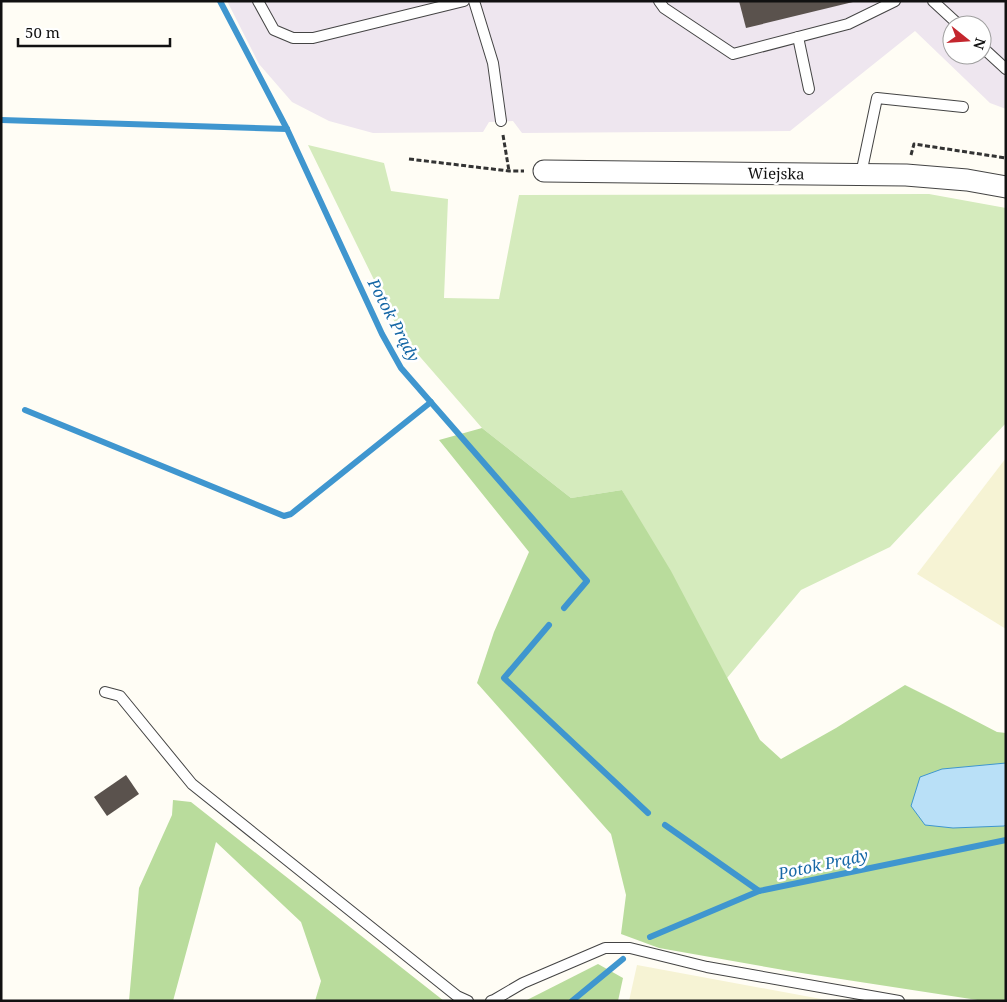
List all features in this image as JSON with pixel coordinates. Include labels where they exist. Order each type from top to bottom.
[{"type":"street","name":"Wiejska","points":[[544,170],[906,175],[967,180],[1006,187]]},
{"type":"lane","points":[[259,4],[274,30],[293,38],[313,38],[464,1]]},
{"type":"lane","points":[[474,1],[493,63],[501,121]]},
{"type":"lane","points":[[659,1],[664,8],[733,54],[848,24],[895,1]]},
{"type":"lane","points":[[933,1],[948,15]]},
{"type":"lane","points":[[798,37],[809,89]]},
{"type":"lane","points":[[992,56],[1006,69]]},
{"type":"lane","points":[[861,174],[877,98],[963,107]]},
{"type":"lane","points":[[105,692],[120,696],[192,784],[457,996],[468,1001]]},
{"type":"lane","points":[[490,1001],[523,983],[606,948],[630,948],[707,967],[899,1001]]},
{"type":"path","points":[[501,121],[509,171]]},
{"type":"path","points":[[906,175],[914,144],[1006,158]]},
{"type":"path","points":[[409,159],[509,171],[544,170]]},
{"type":"shaded area","points":[[227,1],[1006,1],[1006,109],[990,103],[950,65],[992,65],[992,15],[942,15],[942,57],[915,31],[790,131],[522,133],[513,121],[489,122],[483,132],[373,133],[329,121],[292,102],[259,64]]},
{"type":"shaded area","points":[[1006,458],[1006,629],[917,574]]},
{"type":"shaded area","points":[[637,965],[832,1001],[629,1001]]},
{"type":"green space","points":[[308,145],[384,163],[391,191],[448,199],[444,298],[499,299],[519,195],[929,194],[1006,208],[1006,423],[890,547],[801,590],[727,678],[622,490],[571,498],[482,428],[401,335]]},
{"type":"green space","points":[[482,428],[571,498],[622,490],[671,571],[760,740],[781,759],[836,728],[905,685],[997,732],[1006,733],[1006,1001],[984,1001],[795,972],[659,948],[621,934],[626,895],[611,834],[477,683],[494,632],[529,552],[439,440]]},
{"type":"green space","points":[[173,800],[191,802],[444,1001],[315,1001],[321,981],[301,922],[216,842],[173,1001],[129,1001],[139,888],[172,815]]},
{"type":"green space","points":[[598,964],[623,978],[618,1001],[525,1001]]},
{"type":"water","points":[[1006,763],[1006,825],[1004,826],[953,828],[925,825],[911,806],[920,777],[942,769]]},
{"type":"building","points":[[739,1],[853,1],[853,2],[746,28]]},
{"type":"building","points":[[126,775],[139,794],[107,816],[94,797]]},
{"type":"waterway","name":"Potok Prądy","points":[[220,1],[287,129],[382,334],[401,368],[587,581],[564,608]]},
{"type":"waterway","points":[[1,120],[287,129]]},
{"type":"waterway","points":[[25,410],[284,516],[291,514],[431,402]]},
{"type":"waterway","name":"Potok Prądy","points":[[549,625],[504,678],[648,813]]},
{"type":"waterway","name":"Potok Prądy","points":[[665,825],[759,891],[1006,840]]},
{"type":"waterway","points":[[650,937],[759,891]]},
{"type":"waterway","points":[[572,1001],[623,959]]}]
